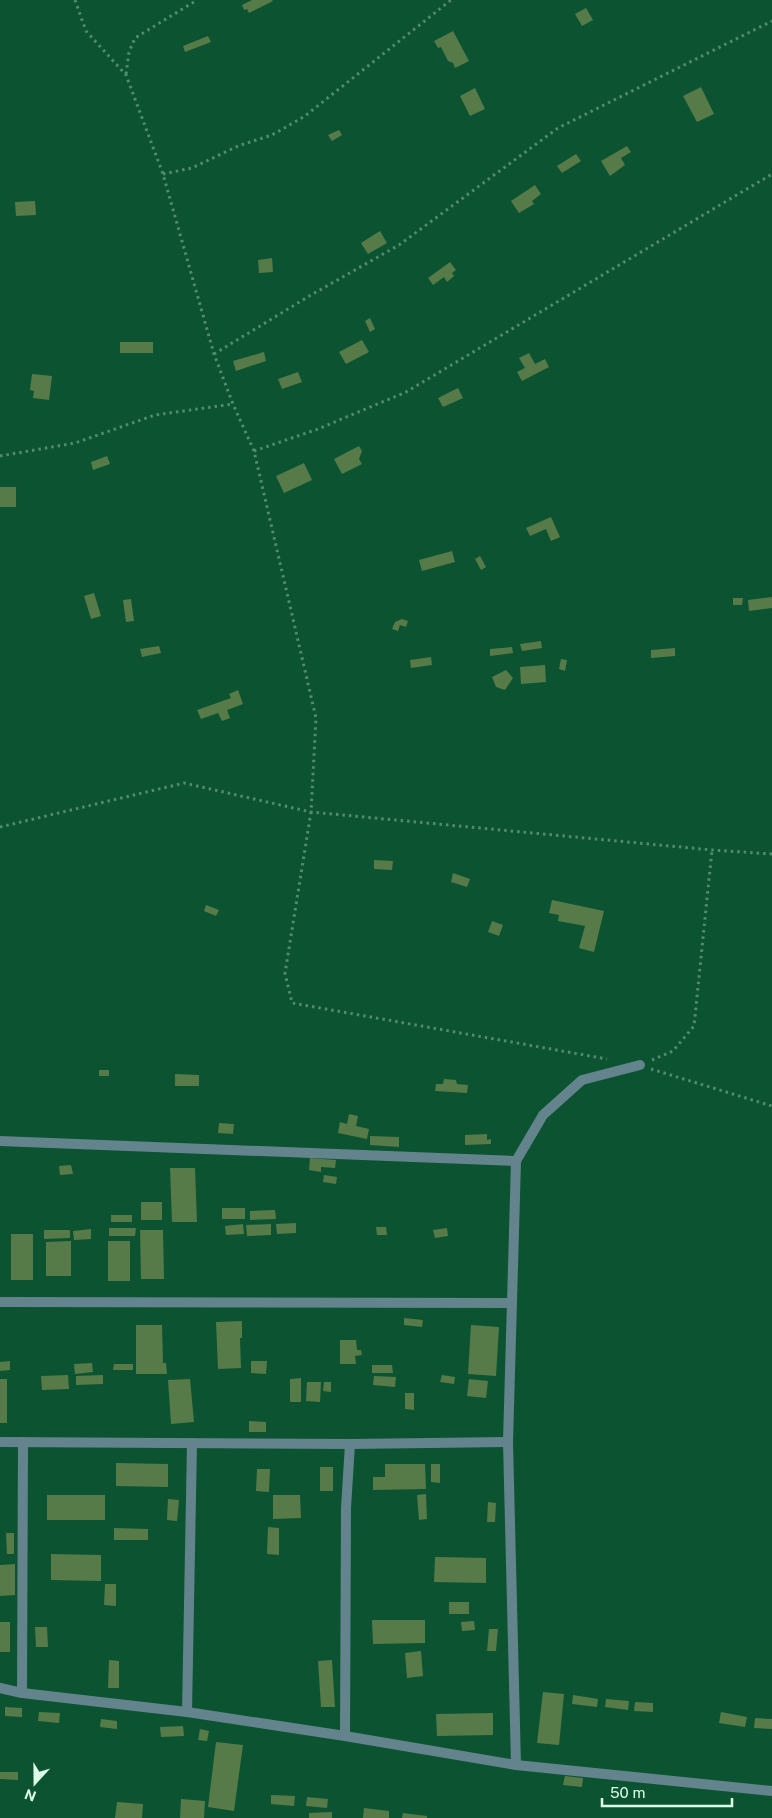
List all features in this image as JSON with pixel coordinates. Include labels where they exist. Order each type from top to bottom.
[{"type":"street","points":[[516,1765],[508,1442],[516,1161],[543,1115],[582,1080],[640,1065]]},
{"type":"street","points":[[0,1141],[516,1161]]},
{"type":"street","points":[[0,1302],[512,1303]]},
{"type":"street","points":[[0,1442],[350,1444],[508,1442]]},
{"type":"street","points":[[22,1694],[23,1442]]},
{"type":"street","points":[[187,1712],[192,1443]]},
{"type":"street","points":[[345,1736],[346,1508],[350,1444]]},
{"type":"street","points":[[0,1688],[22,1694],[187,1712],[516,1765],[772,1791]]},
{"type":"path","points":[[75,0],[86,31],[126,75],[163,174],[214,354],[232,404],[254,452],[316,718],[311,812],[285,973],[292,1003],[611,1060]]},
{"type":"path","points":[[126,75],[129,52],[135,38],[197,0]]},
{"type":"path","points":[[163,174],[192,168],[238,146],[272,135],[305,116],[451,0]]},
{"type":"path","points":[[214,354],[311,295],[399,245],[558,128],[772,21]]},
{"type":"path","points":[[254,452],[318,429],[406,392],[772,174]]},
{"type":"path","points":[[0,456],[75,444],[155,415],[232,404]]},
{"type":"path","points":[[0,827],[184,783],[311,812],[772,854]]},
{"type":"path","points":[[640,1065],[673,1051],[694,1026],[712,850]]},
{"type":"path","points":[[640,1065],[772,1106]]},
{"type":"building","points":[[252,0],[273,1],[249,13],[247,9],[244,10],[242,5]]},
{"type":"building","points":[[586,8],[593,20],[582,26],[575,14]]},
{"type":"building","points":[[453,31],[469,61],[455,68],[453,63],[448,61],[441,47],[438,48],[434,41]]},
{"type":"building","points":[[208,36],[211,42],[185,52],[183,46]]},
{"type":"building","points":[[701,87],[714,114],[697,122],[683,96]]},
{"type":"building","points":[[475,88],[485,109],[470,116],[460,96]]},
{"type":"building","points":[[339,130],[342,135],[332,141],[328,135]]},
{"type":"building","points":[[627,146],[631,152],[621,158],[625,165],[610,176],[601,161]]},
{"type":"building","points":[[576,154],[581,161],[562,173],[557,166]]},
{"type":"building","points":[[535,185],[541,194],[532,201],[534,204],[519,213],[511,201]]},
{"type":"building","points":[[35,201],[36,215],[16,216],[15,202]]},
{"type":"building","points":[[380,231],[387,243],[368,254],[361,243]]},
{"type":"building","points":[[272,258],[273,272],[259,273],[258,260]]},
{"type":"building","points":[[450,262],[456,270],[452,273],[454,276],[447,282],[444,277],[433,285],[428,278]]},
{"type":"building","points":[[370,318],[375,329],[370,332],[365,321]]},
{"type":"building","points":[[362,340],[369,352],[346,364],[339,352]]},
{"type":"building","points":[[120,342],[153,342],[153,353],[120,353]]},
{"type":"building","points":[[264,352],[266,361],[236,371],[233,361]]},
{"type":"building","points":[[529,353],[535,364],[545,359],[549,367],[522,381],[517,372],[525,368],[519,358]]},
{"type":"building","points":[[298,372],[302,382],[282,389],[278,379]]},
{"type":"building","points":[[32,374],[52,376],[49,400],[33,398],[34,391],[30,390]]},
{"type":"building","points":[[458,388],[463,398],[443,407],[438,398]]},
{"type":"building","points":[[359,446],[362,451],[359,459],[362,464],[342,474],[334,459]]},
{"type":"building","points":[[107,456],[110,464],[93,470],[91,462]]},
{"type":"building","points":[[304,463],[312,480],[284,493],[276,476]]},
{"type":"building","points":[[0,487],[16,487],[16,507],[0,507]]},
{"type":"building","points":[[551,517],[560,537],[551,541],[546,529],[530,536],[526,528]]},
{"type":"building","points":[[452,551],[455,562],[422,571],[419,560]]},
{"type":"building","points":[[480,556],[486,567],[481,570],[475,559]]},
{"type":"building","points":[[94,593],[101,616],[91,619],[84,596]]},
{"type":"building","points":[[772,597],[772,608],[749,611],[748,600]]},
{"type":"building","points":[[733,598],[743,598],[742,605],[733,605]]},
{"type":"building","points":[[131,599],[134,621],[126,622],[123,600]]},
{"type":"building","points":[[402,619],[408,621],[406,627],[400,625],[398,631],[392,629],[395,622]]},
{"type":"building","points":[[541,641],[542,648],[522,651],[520,644]]},
{"type":"building","points":[[159,646],[161,653],[142,657],[140,649]]},
{"type":"building","points":[[512,647],[513,653],[490,656],[490,649]]},
{"type":"building","points":[[675,648],[675,656],[651,658],[651,650]]},
{"type":"building","points":[[431,657],[432,665],[411,668],[410,660]]},
{"type":"building","points":[[561,659],[567,660],[565,671],[559,669]]},
{"type":"building","points":[[545,665],[546,682],[521,684],[520,667]]},
{"type":"building","points":[[506,670],[513,678],[505,690],[496,687],[492,677]]},
{"type":"building","points":[[238,690],[243,704],[227,710],[230,718],[222,721],[218,713],[201,719],[197,710],[231,698],[229,694]]},
{"type":"building","points":[[374,860],[393,861],[392,870],[374,869]]},
{"type":"building","points":[[453,873],[470,879],[467,887],[451,882]]},
{"type":"building","points":[[552,900],[604,911],[594,952],[579,948],[585,926],[558,921],[559,915],[549,913]]},
{"type":"building","points":[[206,905],[219,910],[216,916],[204,911]]},
{"type":"building","points":[[492,921],[503,925],[499,936],[488,932]]},
{"type":"building","points":[[99,1070],[109,1070],[109,1076],[99,1076]]},
{"type":"building","points":[[175,1074],[199,1075],[199,1086],[175,1086]]},
{"type":"building","points":[[444,1079],[456,1080],[457,1084],[468,1085],[467,1093],[435,1091],[436,1084],[443,1084]]},
{"type":"building","points":[[349,1114],[358,1116],[356,1126],[369,1129],[367,1139],[338,1133],[340,1122],[347,1124]]},
{"type":"building","points":[[219,1123],[234,1124],[233,1134],[218,1133]]},
{"type":"building","points":[[487,1134],[487,1140],[491,1139],[491,1144],[465,1145],[465,1135]]},
{"type":"building","points":[[370,1136],[399,1137],[399,1147],[370,1145]]},
{"type":"building","points":[[310,1158],[336,1160],[335,1168],[321,1167],[321,1172],[309,1170]]},
{"type":"building","points":[[71,1165],[73,1174],[60,1175],[59,1166]]},
{"type":"building","points":[[170,1168],[195,1168],[197,1222],[172,1222]]},
{"type":"building","points":[[324,1175],[337,1177],[336,1184],[323,1182]]},
{"type":"building","points":[[141,1202],[162,1202],[162,1220],[141,1220]]},
{"type":"building","points":[[222,1208],[245,1208],[245,1219],[222,1219]]},
{"type":"building","points":[[275,1210],[276,1219],[250,1220],[250,1211]]},
{"type":"building","points":[[111,1215],[132,1215],[132,1222],[111,1222]]},
{"type":"building","points":[[296,1223],[296,1233],[277,1234],[276,1224]]},
{"type":"building","points":[[243,1224],[244,1234],[226,1235],[225,1226]]},
{"type":"building","points":[[271,1224],[271,1235],[247,1236],[246,1225]]},
{"type":"building","points":[[376,1227],[386,1227],[387,1235],[377,1235]]},
{"type":"building","points":[[109,1228],[136,1228],[135,1236],[109,1236]]},
{"type":"building","points":[[447,1228],[448,1236],[435,1238],[433,1230]]},
{"type":"building","points":[[91,1229],[91,1239],[74,1240],[73,1231]]},
{"type":"building","points":[[44,1230],[70,1230],[70,1238],[44,1239]]},
{"type":"building","points":[[140,1230],[163,1230],[164,1279],[141,1279]]},
{"type":"building","points":[[11,1234],[33,1234],[33,1280],[11,1280]]},
{"type":"building","points":[[71,1241],[71,1276],[46,1276],[46,1242]]},
{"type":"building","points":[[108,1241],[130,1241],[130,1281],[108,1281]]},
{"type":"building","points":[[404,1318],[423,1320],[422,1327],[404,1325]]},
{"type":"building","points":[[242,1321],[242,1338],[240,1338],[241,1368],[218,1369],[216,1322]]},
{"type":"building","points":[[136,1325],[162,1325],[163,1363],[166,1363],[167,1374],[136,1374]]},
{"type":"building","points":[[471,1325],[499,1327],[496,1376],[468,1374]]},
{"type":"building","points":[[340,1340],[356,1340],[357,1350],[361,1350],[362,1355],[355,1356],[356,1364],[340,1364]]},
{"type":"building","points":[[10,1361],[10,1370],[0,1371],[0,1362]]},
{"type":"building","points":[[251,1361],[267,1361],[266,1374],[251,1373]]},
{"type":"building","points":[[92,1363],[93,1372],[75,1374],[74,1364]]},
{"type":"building","points":[[114,1364],[133,1364],[133,1370],[113,1370]]},
{"type":"building","points":[[372,1365],[392,1365],[393,1373],[372,1373]]},
{"type":"building","points":[[68,1375],[69,1389],[42,1390],[41,1376]]},
{"type":"building","points":[[103,1375],[103,1384],[76,1385],[76,1376]]},
{"type":"building","points":[[442,1375],[455,1377],[454,1384],[440,1382]]},
{"type":"building","points":[[374,1376],[396,1377],[395,1387],[373,1385]]},
{"type":"building","points":[[301,1378],[301,1402],[290,1402],[290,1379]]},
{"type":"building","points":[[0,1379],[7,1379],[7,1423],[0,1423]]},
{"type":"building","points":[[190,1379],[194,1422],[171,1424],[168,1380]]},
{"type":"building","points":[[469,1379],[488,1381],[486,1398],[467,1396]]},
{"type":"building","points":[[307,1382],[321,1382],[320,1402],[306,1401]]},
{"type":"building","points":[[324,1382],[331,1382],[331,1392],[323,1391]]},
{"type":"building","points":[[405,1393],[414,1393],[414,1410],[405,1409]]},
{"type":"building","points":[[249,1421],[266,1422],[266,1432],[249,1432]]},
{"type":"building","points":[[116,1463],[168,1464],[168,1487],[116,1486]]},
{"type":"building","points":[[385,1464],[425,1464],[426,1489],[373,1490],[373,1477],[385,1477]]},
{"type":"building","points":[[431,1464],[440,1464],[440,1483],[431,1482]]},
{"type":"building","points":[[320,1467],[333,1467],[333,1491],[320,1491]]},
{"type":"building","points":[[257,1469],[270,1469],[269,1492],[256,1491]]},
{"type":"building","points":[[426,1494],[427,1519],[419,1520],[417,1495]]},
{"type":"building","points":[[47,1495],[105,1495],[105,1520],[47,1520]]},
{"type":"building","points":[[273,1495],[300,1495],[301,1518],[273,1519]]},
{"type":"building","points":[[168,1499],[179,1500],[177,1521],[167,1520]]},
{"type":"building","points":[[488,1502],[496,1503],[495,1522],[487,1522]]},
{"type":"building","points":[[268,1527],[279,1528],[279,1555],[267,1554]]},
{"type":"building","points":[[114,1528],[148,1529],[148,1540],[114,1540]]},
{"type":"building","points":[[6,1533],[14,1533],[14,1554],[7,1554]]},
{"type":"building","points":[[51,1554],[101,1555],[101,1581],[51,1580]]},
{"type":"building","points":[[435,1557],[486,1558],[486,1583],[434,1582]]},
{"type":"building","points":[[15,1564],[15,1595],[0,1596],[0,1565]]},
{"type":"building","points":[[105,1584],[116,1584],[116,1606],[104,1605]]},
{"type":"building","points":[[449,1602],[469,1602],[469,1614],[449,1614]]},
{"type":"building","points":[[372,1620],[425,1620],[425,1643],[373,1644]]},
{"type":"building","points":[[474,1621],[475,1630],[462,1631],[461,1622]]},
{"type":"building","points":[[0,1622],[10,1622],[10,1652],[0,1652]]},
{"type":"building","points":[[35,1627],[47,1627],[48,1647],[36,1647]]},
{"type":"building","points":[[489,1629],[498,1629],[496,1651],[487,1651]]},
{"type":"building","points":[[421,1651],[423,1676],[407,1678],[405,1653]]},
{"type":"building","points":[[109,1660],[119,1661],[119,1688],[108,1688]]},
{"type":"building","points":[[332,1660],[335,1707],[321,1707],[318,1661]]},
{"type":"building","points":[[543,1692],[564,1694],[559,1745],[537,1743]]},
{"type":"building","points":[[573,1695],[598,1699],[597,1707],[572,1704]]},
{"type":"building","points":[[606,1699],[629,1701],[628,1710],[605,1707]]},
{"type":"building","points":[[635,1702],[653,1703],[653,1712],[634,1711]]},
{"type":"building","points":[[5,1707],[22,1708],[22,1717],[5,1716]]},
{"type":"building","points":[[39,1712],[60,1713],[59,1723],[38,1721]]},
{"type":"building","points":[[721,1712],[747,1717],[745,1727],[719,1723]]},
{"type":"building","points":[[493,1713],[493,1735],[437,1736],[436,1714]]},
{"type":"building","points":[[755,1718],[772,1719],[772,1729],[754,1728]]},
{"type":"building","points":[[101,1719],[117,1721],[117,1729],[100,1727]]},
{"type":"building","points":[[183,1726],[184,1736],[161,1737],[160,1727]]},
{"type":"building","points":[[200,1729],[209,1731],[207,1741],[198,1740]]},
{"type":"building","points":[[216,1742],[243,1745],[234,1811],[208,1807]]},
{"type":"building","points":[[0,1772],[18,1772],[18,1780],[0,1779]]},
{"type":"building","points":[[565,1776],[583,1778],[582,1787],[563,1785]]},
{"type":"building","points":[[271,1795],[295,1796],[294,1806],[271,1804]]},
{"type":"building","points":[[307,1797],[328,1799],[327,1808],[306,1806]]},
{"type":"building","points":[[181,1799],[205,1801],[204,1818],[180,1818]]},
{"type":"building","points":[[117,1802],[143,1804],[142,1818],[115,1818]]},
{"type":"building","points":[[364,1808],[389,1811],[389,1818],[363,1818]]},
{"type":"building","points":[[332,1812],[332,1818],[309,1818],[309,1813]]},
{"type":"building","points":[[403,1813],[427,1816],[427,1818],[402,1818]]}]
